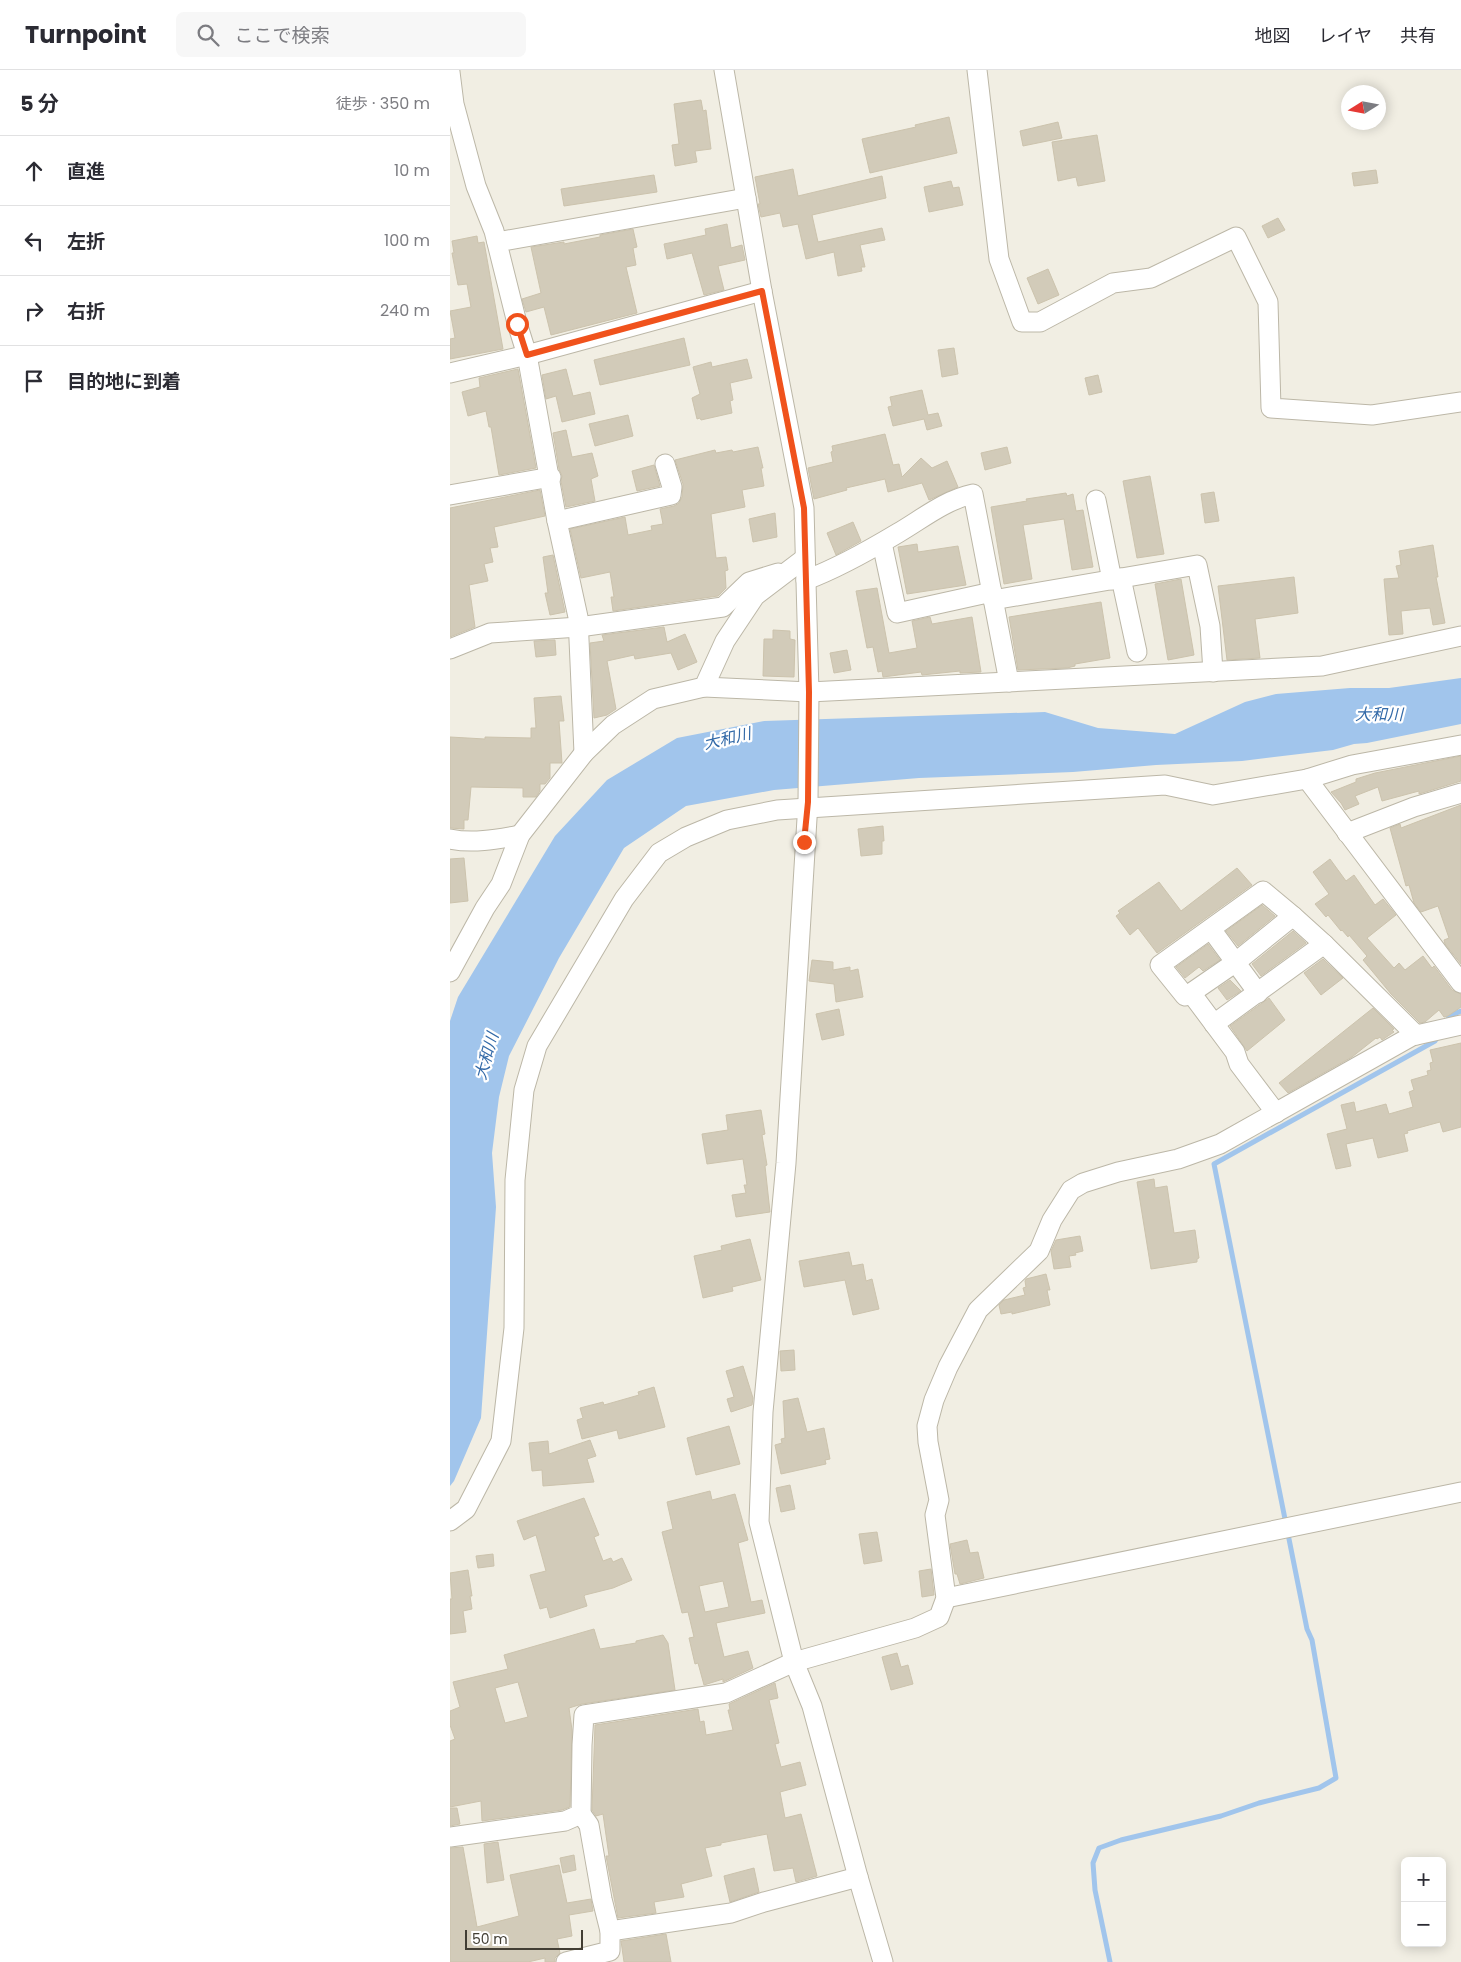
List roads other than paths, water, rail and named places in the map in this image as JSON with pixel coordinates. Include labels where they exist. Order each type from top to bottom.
[{"type":"street","points":[[724,70],[762,291],[804,508],[809,697],[807,805],[786,1163],[763,1412],[759,1522],[794,1662],[812,1706],[858,1877],[884,1962]]},
{"type":"street","points":[[977,70],[999,259],[1022,322],[1040,322],[1113,283],[1151,278],[1236,237],[1268,302],[1271,408],[1372,415],[1461,402]]},
{"type":"street","points":[[450,72],[454,104],[476,186],[496,242],[527,355],[551,476],[558,521],[578,616],[584,753]]},
{"type":"street","points":[[496,242],[746,198]]},
{"type":"street","points":[[450,373],[527,355],[762,291]]},
{"type":"street","points":[[558,521],[671,495],[672,486],[664,464]]},
{"type":"street","points":[[450,495],[551,476]]},
{"type":"street","points":[[806,580],[830,571],[882,543],[957,497],[973,494],[1008,682]]},
{"type":"street","points":[[1096,500],[1137,652]]},
{"type":"street","points":[[882,543],[897,613],[993,596],[1117,579],[1197,565],[1210,626],[1213,672]]},
{"type":"street","points":[[704,687],[725,641],[755,596],[805,558]]},
{"type":"street","points":[[450,649],[490,633],[579,627],[724,607],[749,582],[790,569]]},
{"type":"street","points":[[450,972],[485,908],[501,884],[520,835],[584,753],[613,725],[653,699],[704,687],[809,697],[1008,682],[1322,666],[1461,636]]},
{"type":"street","points":[[450,1521],[466,1509],[501,1441],[514,1328],[516,1180],[524,1090],[537,1046],[624,899],[660,854],[686,836],[727,820],[807,805],[1165,785],[1213,795],[1307,780],[1352,765],[1461,745]]},
{"type":"street","points":[[1307,780],[1461,983]]},
{"type":"street","points":[[1347,833],[1414,807],[1461,792]]},
{"type":"street","points":[[450,839],[469,841],[520,835]]},
{"type":"street","points":[[1293,916],[1236,962],[1185,996],[1160,965],[1263,891],[1293,916],[1324,944],[1416,1036]]},
{"type":"street","points":[[1211,929],[1258,993]]},
{"type":"street","points":[[1214,1024],[1324,944]]},
{"type":"street","points":[[1191,993],[1235,1052],[1239,1064],[1276,1114]]},
{"type":"street","points":[[566,1962],[610,1951],[610,1931],[602,1899],[589,1826],[581,1814],[584,1715],[726,1693],[794,1662],[915,1628],[939,1617],[946,1598],[935,1515],[939,1500],[928,1442],[927,1426],[934,1400],[948,1367],[978,1310],[1039,1251],[1052,1220],[1071,1190],[1083,1183],[1109,1174],[1178,1159],[1220,1144],[1416,1036],[1461,1025]]},
{"type":"street","points":[[946,1598],[1461,1492]]},
{"type":"street","points":[[450,1837],[565,1821],[581,1814]]},
{"type":"street","points":[[610,1931],[731,1913],[764,1902],[858,1877]]},
{"type":"water","name":"大和川","points":[[1461,678],[1461,724],[1354,744],[1333,750],[1242,761],[1156,765],[1073,772],[919,778],[774,790],[686,806],[624,848],[559,958],[509,1056],[499,1097],[492,1153],[496,1207],[481,1418],[454,1481],[450,1486],[450,1021],[458,997],[555,836],[607,780],[677,738],[764,721],[1045,712],[1098,728],[1175,734],[1245,702],[1276,694],[1350,688],[1389,688]]},
{"type":"waterway","points":[[1446,1022],[1451,1015],[1461,1011]]},
{"type":"waterway","points":[[1110,1962],[1095,1890],[1093,1863],[1099,1848],[1121,1840],[1221,1816],[1259,1803],[1319,1788],[1336,1778],[1312,1640],[1307,1629],[1214,1164],[1435,1041],[1438,1036]]}]
